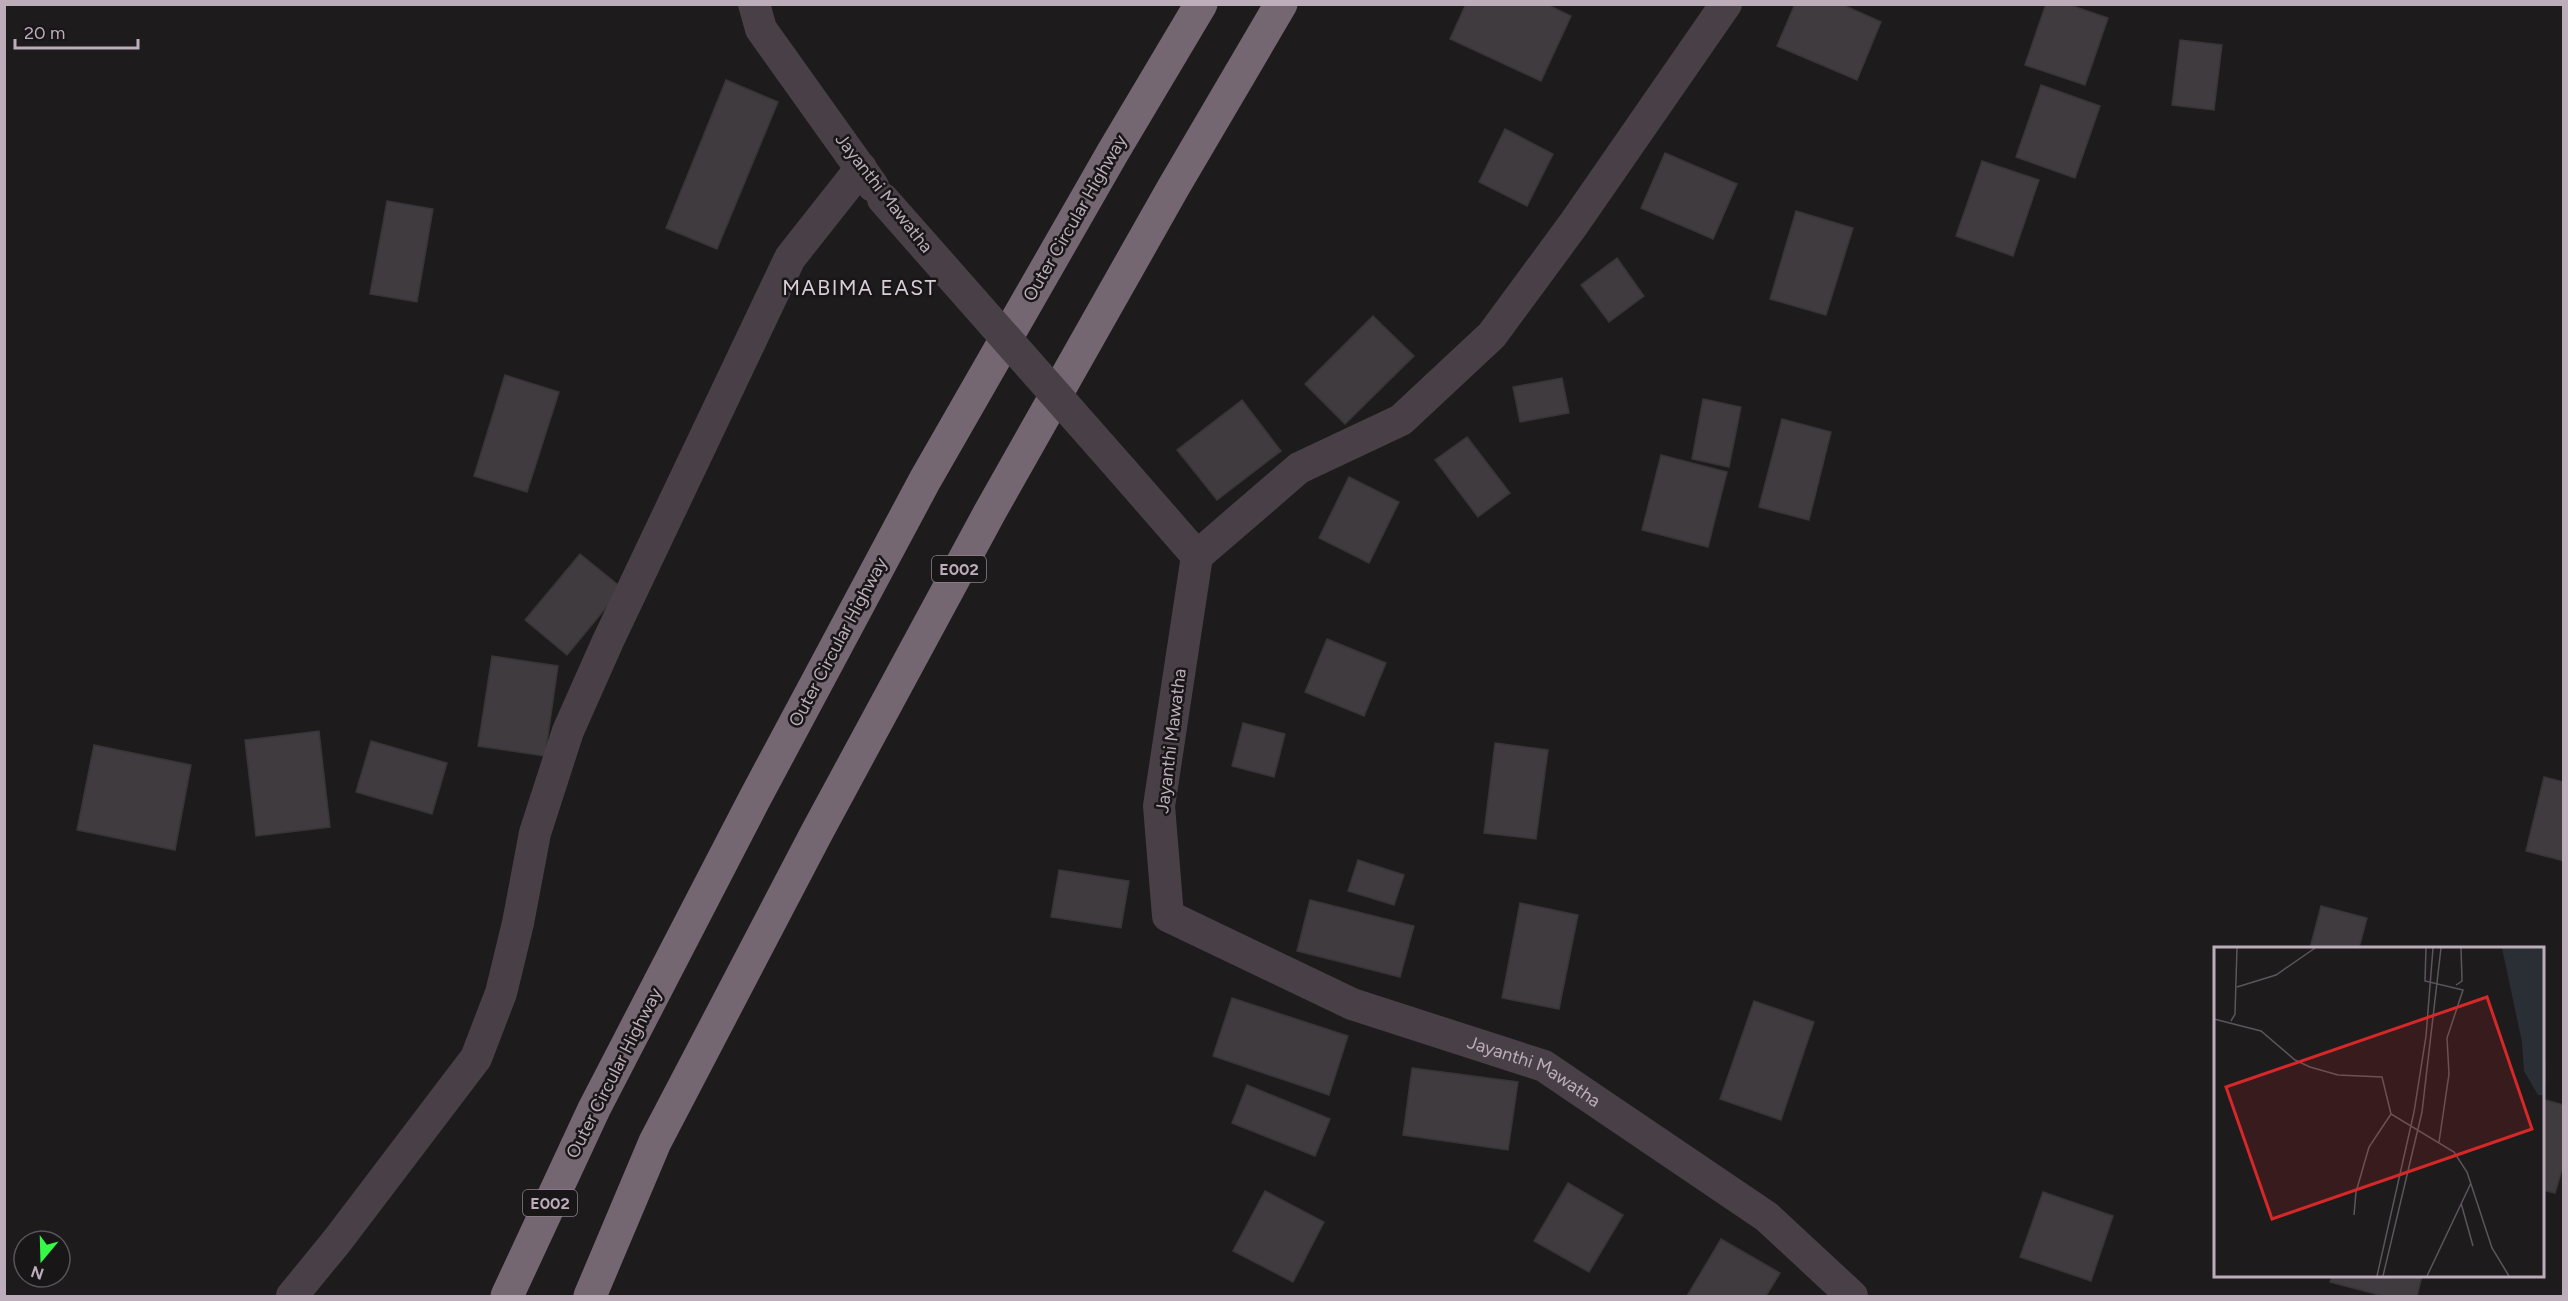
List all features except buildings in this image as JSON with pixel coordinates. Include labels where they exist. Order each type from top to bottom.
[{"type":"highway","name":"Outer Circular Highway","points":[[507,1296],[594,1109],[755,798],[925,480],[1113,152],[1201,4]]},
{"type":"highway","name":"E002","points":[[590,1296],[655,1142],[817,832],[986,520],[1173,188],[1281,4]]},
{"type":"street","name":"Jayanthi Mawatha","points":[[754,4],[761,29],[883,199],[1197,556],[1160,806],[1168,916],[1352,1004],[1544,1066],[1767,1216],[1852,1296]]},
{"type":"street","points":[[1197,556],[1299,468],[1401,420],[1492,335],[1573,225],[1726,4]]},
{"type":"street","points":[[292,1296],[337,1241],[476,1058],[501,993],[518,923],[535,833],[568,731],[790,258],[861,168]]},
{"type":"district","name":"MABIMA EAST","points":[[860,288]]}]
